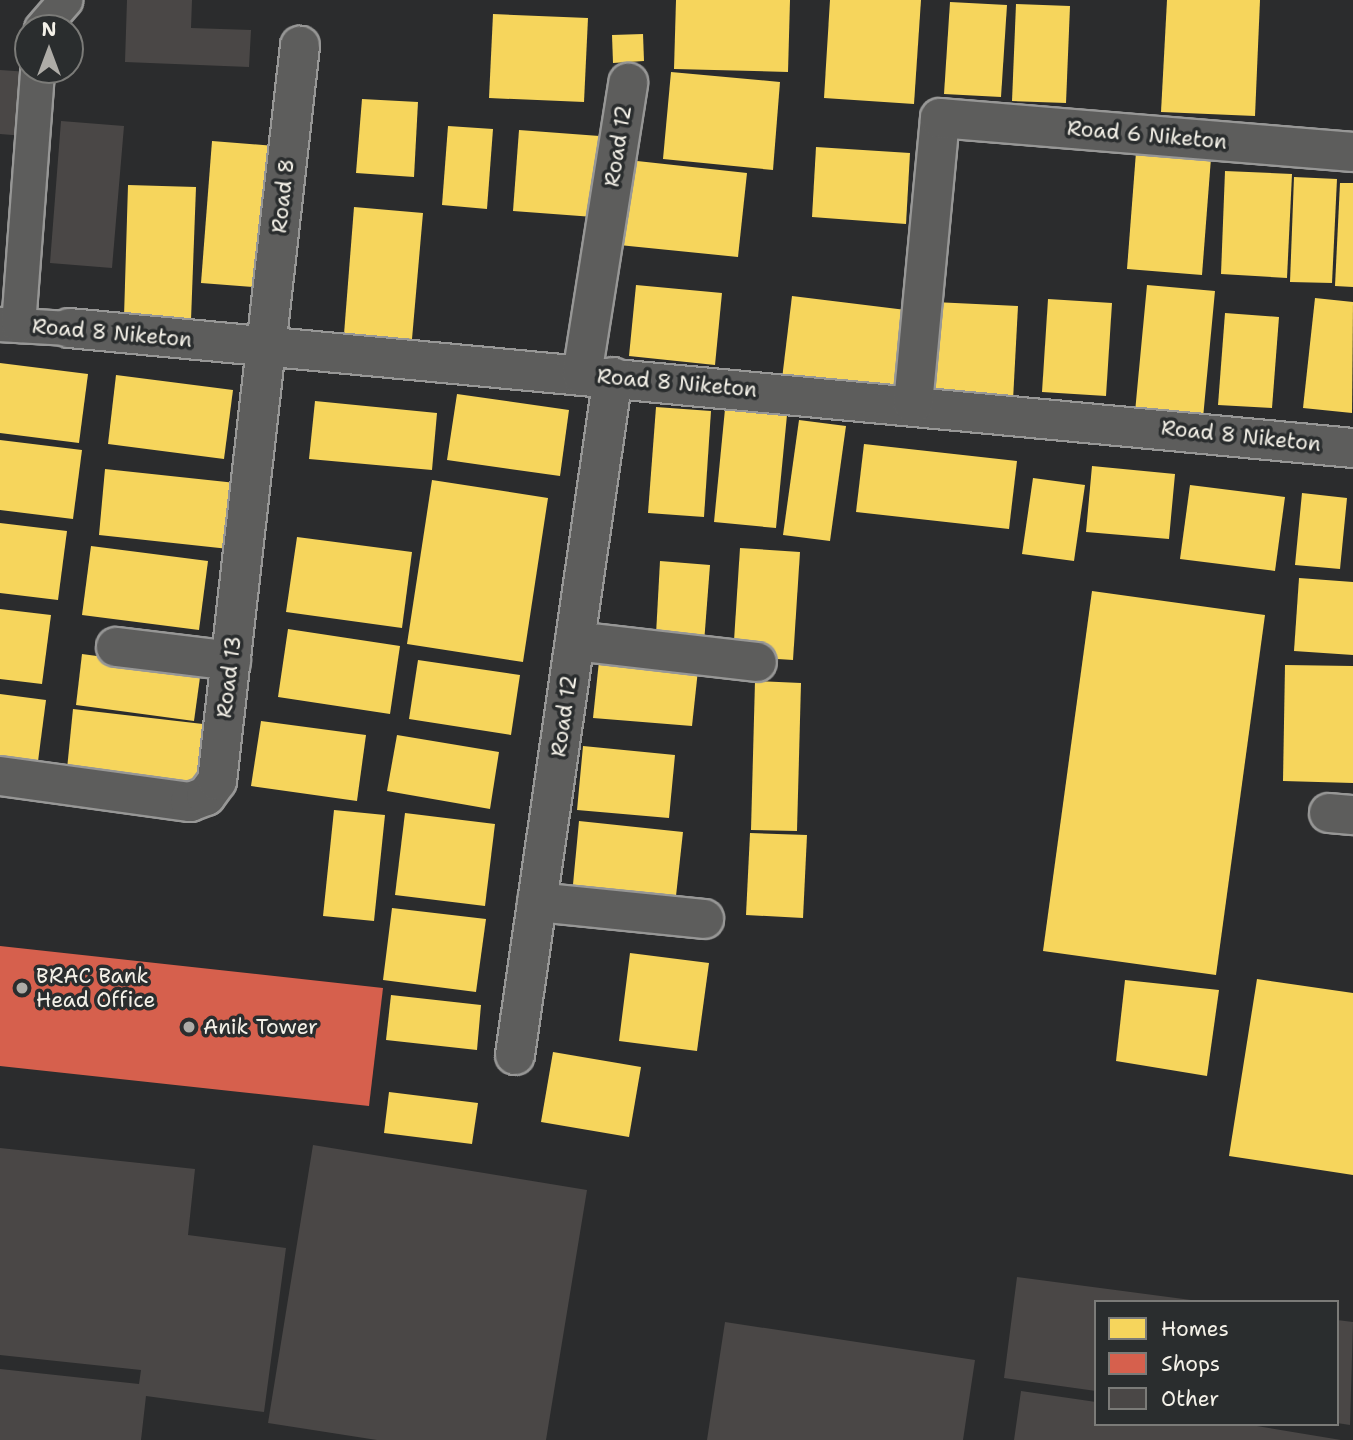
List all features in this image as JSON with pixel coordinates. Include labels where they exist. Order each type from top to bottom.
[{"type":"street","points":[[53,14],[65,0]]},
{"type":"street","name":"Road 8","points":[[266,347],[300,46]]},
{"type":"street","name":"Road 12","points":[[515,1055],[575,641],[598,376],[628,83]]},
{"type":"street","points":[[9,324],[35,84]]},
{"type":"street","name":"Road 6 Niketon","points":[[913,404],[940,118],[1353,152]]},
{"type":"street","name":"Road 8 Niketon","points":[[9,324],[913,404],[1353,448]]},
{"type":"street","name":"Road 13","points":[[0,776],[190,802],[206,796],[216,781],[266,347]]},
{"type":"street","points":[[575,641],[757,662]]},
{"type":"street","points":[[117,647],[231,661]]},
{"type":"street","points":[[537,902],[704,919]]},
{"type":"building: Homes","points":[[676,0],[790,0],[788,72],[674,69]]},
{"type":"building: Homes","points":[[830,0],[921,0],[914,104],[824,98]]},
{"type":"building: Homes","points":[[1167,0],[1260,0],[1255,116],[1161,112]]},
{"type":"building: Homes","points":[[950,2],[1007,5],[1001,97],[944,94]]},
{"type":"building: Homes","points":[[1016,4],[1070,6],[1066,103],[1012,101]]},
{"type":"building: Homes","points":[[493,14],[588,18],[584,102],[489,98]]},
{"type":"building: Homes","points":[[643,34],[644,61],[613,63],[612,35]]},
{"type":"building: Homes","points":[[671,72],[780,82],[773,170],[663,159]]},
{"type":"building: Homes","points":[[362,99],[418,102],[414,177],[356,173]]},
{"type":"building: Homes","points":[[448,126],[493,129],[487,209],[442,205]]},
{"type":"building: Homes","points":[[519,130],[613,137],[607,218],[513,211]]},
{"type":"building: Homes","points":[[212,141],[275,146],[264,288],[201,283]]},
{"type":"building: Homes","points":[[816,147],[910,153],[906,224],[812,217]]},
{"type":"building: Homes","points":[[1136,152],[1211,158],[1202,275],[1127,269]]},
{"type":"building: Homes","points":[[628,160],[747,173],[738,257],[619,245]]},
{"type":"building: Homes","points":[[1225,171],[1292,174],[1287,278],[1221,274]]},
{"type":"building: Homes","points":[[1294,177],[1337,179],[1332,283],[1290,282]]},
{"type":"building: Homes","points":[[1340,183],[1353,183],[1353,287],[1335,286]]},
{"type":"building: Homes","points":[[128,185],[196,187],[191,320],[124,317]]},
{"type":"building: Homes","points":[[354,207],[423,213],[412,339],[344,334]]},
{"type":"building: Homes","points":[[636,285],[722,293],[715,365],[629,356]]},
{"type":"building: Homes","points":[[1147,285],[1215,291],[1203,418],[1135,412]]},
{"type":"building: Homes","points":[[792,296],[906,310],[895,393],[782,379]]},
{"type":"building: Homes","points":[[1315,298],[1353,302],[1352,413],[1303,408]]},
{"type":"building: Homes","points":[[1048,299],[1112,303],[1106,396],[1042,392]]},
{"type":"building: Homes","points":[[934,302],[1018,306],[1013,400],[930,396]]},
{"type":"building: Homes","points":[[1225,313],[1279,317],[1272,408],[1218,405]]},
{"type":"building: Homes","points":[[0,363],[88,374],[79,443],[0,433]]},
{"type":"building: Homes","points":[[116,375],[233,390],[224,459],[108,444]]},
{"type":"building: Homes","points":[[457,394],[569,410],[560,476],[447,460]]},
{"type":"building: Homes","points":[[315,401],[437,413],[432,470],[309,459]]},
{"type":"building: Homes","points":[[656,407],[711,411],[704,517],[648,513]]},
{"type":"building: Homes","points":[[725,409],[787,415],[776,528],[714,522]]},
{"type":"building: Homes","points":[[799,420],[846,426],[830,541],[783,535]]},
{"type":"building: Homes","points":[[0,440],[82,450],[73,519],[0,510]]},
{"type":"building: Homes","points":[[864,444],[1017,461],[1009,529],[856,512]]},
{"type":"building: Homes","points":[[1092,466],[1175,474],[1169,539],[1086,532]]},
{"type":"building: Homes","points":[[105,469],[236,483],[229,549],[99,535]]},
{"type":"building: Homes","points":[[1033,478],[1085,485],[1074,561],[1022,554]]},
{"type":"building: Homes","points":[[432,480],[548,498],[523,662],[407,644]]},
{"type":"building: Homes","points":[[1190,485],[1285,497],[1275,571],[1180,559]]},
{"type":"building: Homes","points":[[1302,493],[1347,498],[1340,569],[1295,565]]},
{"type":"building: Homes","points":[[0,523],[67,531],[58,600],[0,593]]},
{"type":"building: Homes","points":[[297,537],[412,552],[402,628],[286,612]]},
{"type":"building: Homes","points":[[91,546],[208,561],[199,630],[82,615]]},
{"type":"building: Homes","points":[[740,548],[800,552],[793,660],[733,656]]},
{"type":"building: Homes","points":[[660,561],[710,565],[703,656],[655,653]]},
{"type":"building: Homes","points":[[1299,578],[1353,582],[1353,655],[1294,651]]},
{"type":"building: Homes","points":[[1092,591],[1265,615],[1216,975],[1043,951]]},
{"type":"building: Homes","points":[[0,609],[51,615],[42,684],[0,679]]},
{"type":"building: Homes","points":[[288,629],[400,646],[390,714],[278,697]]},
{"type":"building: Homes","points":[[82,654],[201,670],[194,721],[76,705]]},
{"type":"building: Homes","points":[[418,660],[520,675],[511,735],[409,719]]},
{"type":"building: Homes","points":[[599,661],[698,670],[692,726],[593,718]]},
{"type":"building: Homes","points":[[1285,665],[1353,666],[1353,783],[1283,781]]},
{"type":"building: Homes","points":[[755,681],[801,683],[797,831],[751,830]]},
{"type":"building: Homes","points":[[0,694],[46,700],[37,769],[0,764]]},
{"type":"building: Homes","points":[[73,709],[203,724],[196,793],[66,779]]},
{"type":"building: Homes","points":[[261,721],[366,735],[357,801],[251,786]]},
{"type":"building: Homes","points":[[397,735],[499,752],[490,809],[387,791]]},
{"type":"building: Homes","points":[[583,746],[675,755],[669,818],[577,810]]},
{"type":"building: Homes","points":[[334,810],[385,815],[374,921],[323,916]]},
{"type":"building: Homes","points":[[405,813],[495,824],[485,906],[395,895]]},
{"type":"building: Homes","points":[[579,821],[683,832],[675,905],[572,895]]},
{"type":"building: Homes","points":[[750,833],[807,835],[803,918],[746,915]]},
{"type":"building: Homes","points":[[392,908],[486,919],[476,992],[383,980]]},
{"type":"building: Homes","points":[[630,953],[709,963],[697,1051],[619,1041]]},
{"type":"building: Homes","points":[[1257,979],[1353,993],[1353,1175],[1229,1156]]},
{"type":"building: Homes","points":[[1125,980],[1219,990],[1207,1076],[1116,1061]]},
{"type":"building: Homes","points":[[391,995],[481,1005],[477,1050],[386,1040]]},
{"type":"building: Homes","points":[[553,1052],[641,1067],[629,1137],[541,1122]]},
{"type":"building: Homes","points":[[389,1092],[478,1103],[472,1144],[384,1133]]},
{"type":"building: Shops","name":"Anik Tower","points":[[0,946],[383,988],[369,1106],[0,1066]]},
{"type":"building: Other","points":[[127,0],[192,0],[191,28],[251,30],[249,67],[125,62]]},
{"type":"building: Other","points":[[0,70],[14,71],[14,84],[28,84],[25,136],[0,134]]},
{"type":"building: Other","points":[[61,121],[124,126],[112,268],[50,263]]},
{"type":"building: Other","points":[[313,1145],[587,1190],[546,1440],[377,1440],[268,1423]]},
{"type":"building: Other","points":[[0,1148],[195,1169],[188,1235],[286,1248],[264,1412],[146,1396],[141,1440],[0,1440],[0,1369],[139,1384],[141,1370],[0,1355]]},
{"type":"building: Other","points":[[1017,1277],[1191,1300],[1094,1300],[1094,1391],[1004,1378]]},
{"type":"building: Other","points":[[1339,1320],[1353,1322],[1350,1425],[1339,1423]]},
{"type":"building: Other","points":[[725,1322],[975,1360],[963,1440],[707,1440]]},
{"type":"building: Other","points":[[1021,1391],[1094,1402],[1094,1426],[1257,1426],[1341,1440],[1014,1440]]},
{"type":"place","name":"BRAC Bank Head Office","points":[[22,988]]},
{"type":"place","name":"Anik Tower","points":[[189,1027]]}]
